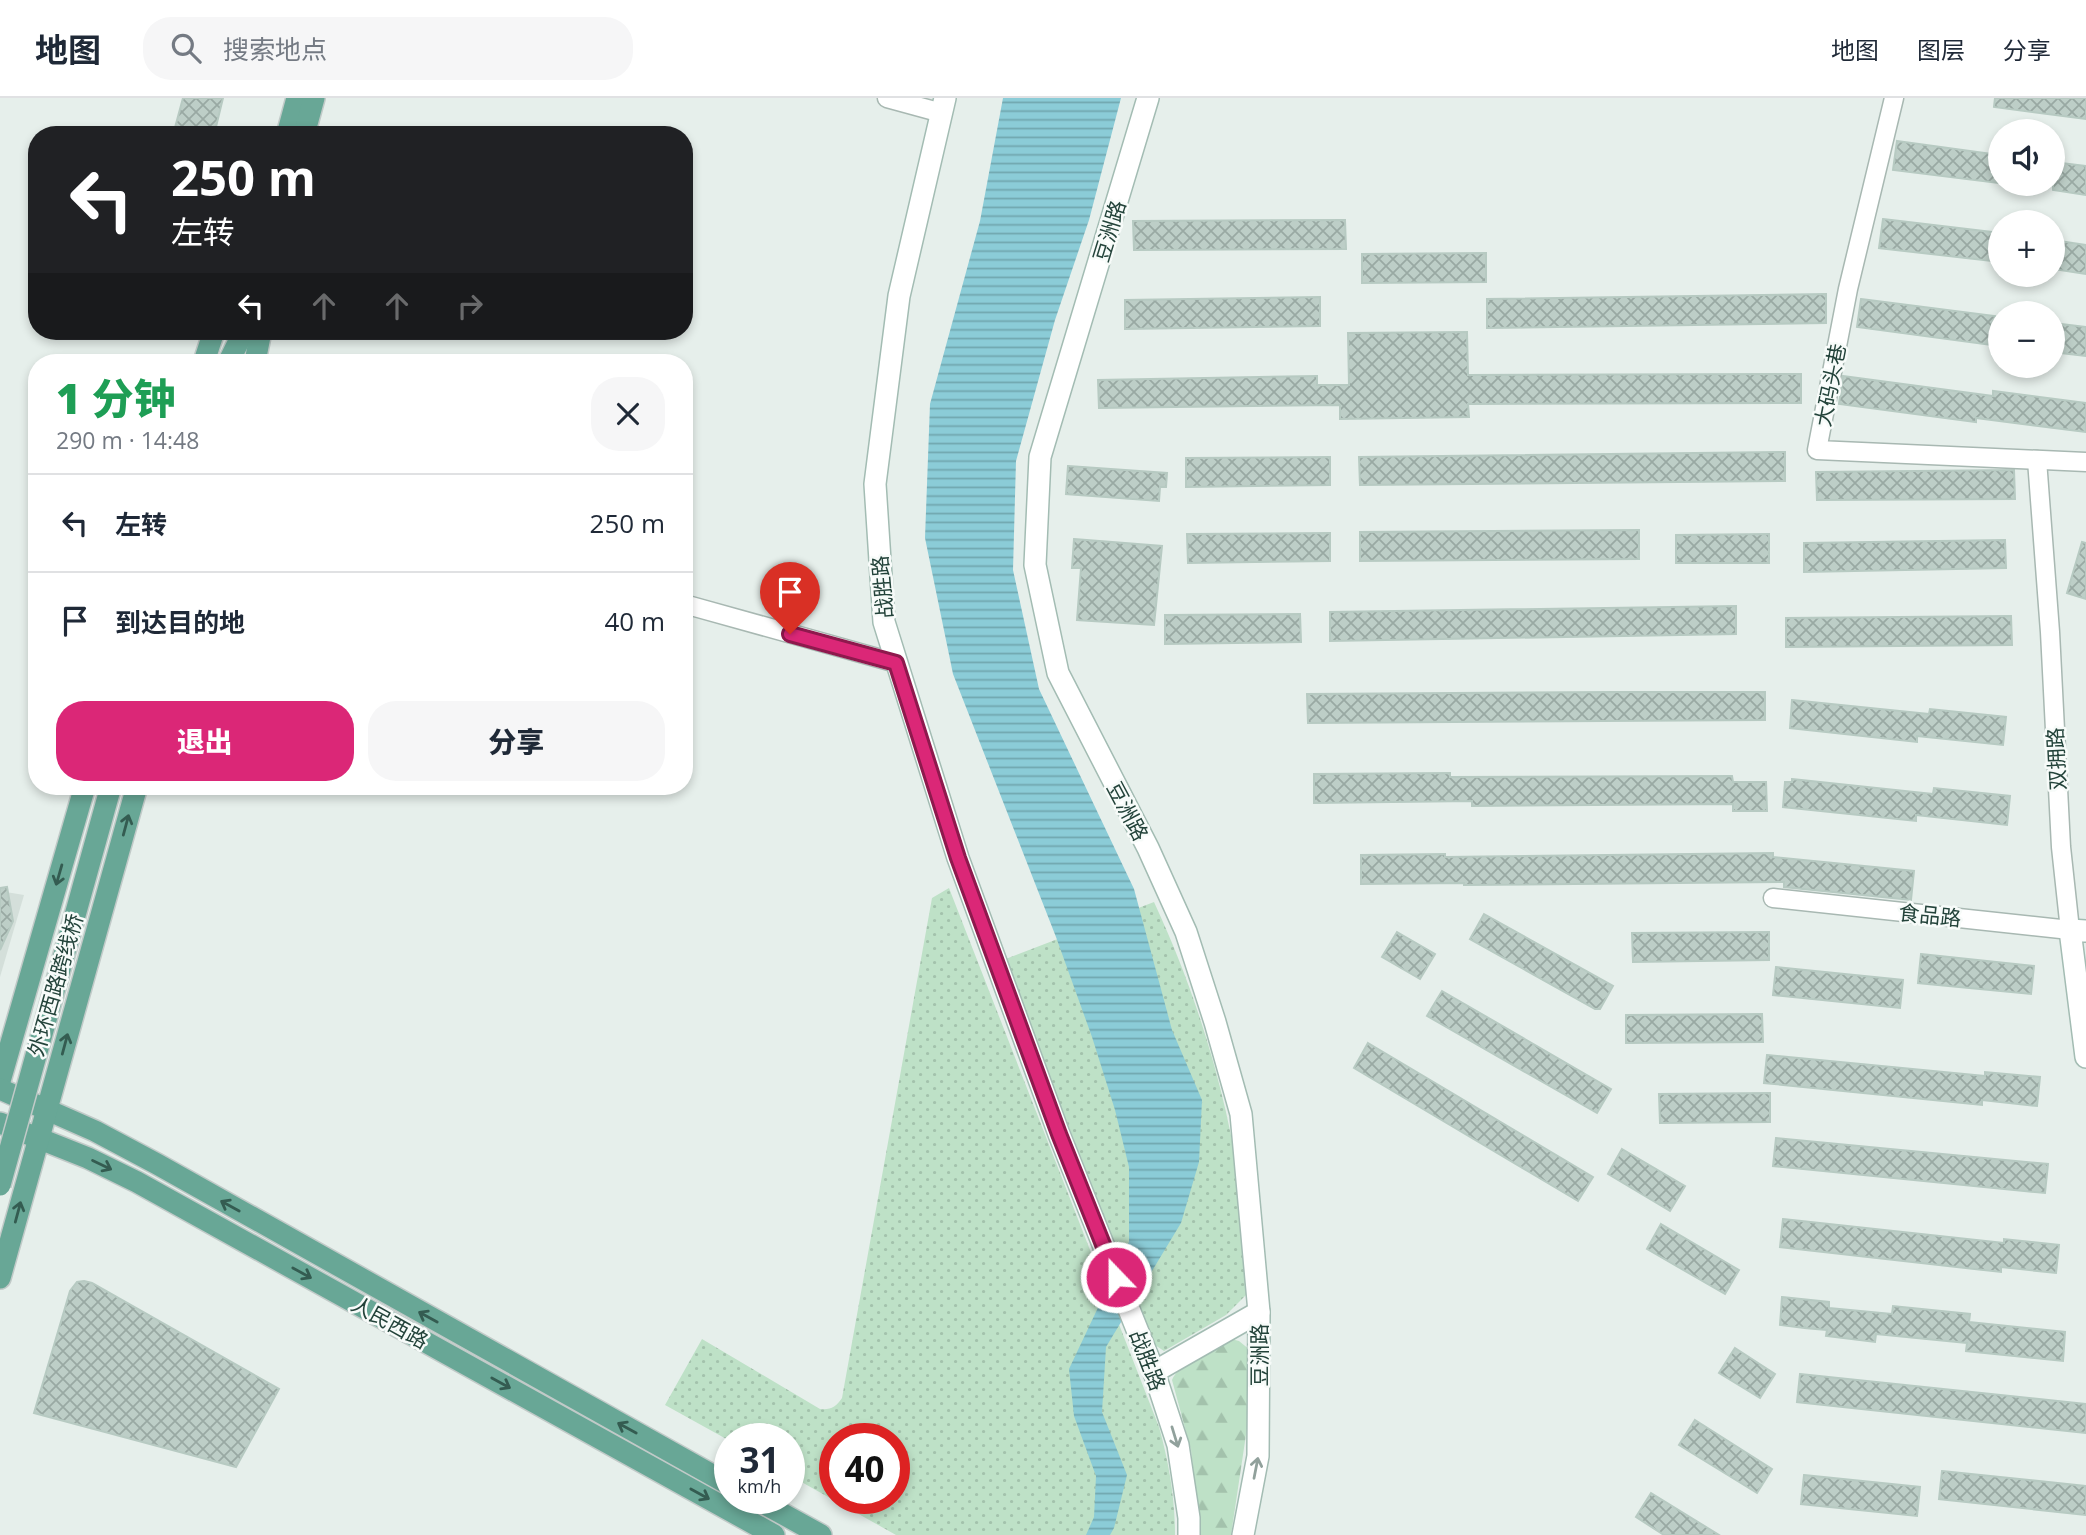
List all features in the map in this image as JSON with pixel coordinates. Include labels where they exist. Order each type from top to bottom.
[{"type":"main road","points":[[289,126],[297,98]]},
{"type":"main road","points":[[306,126],[314,98]]},
{"type":"main road","points":[[0,1081],[82,795]]},
{"type":"main road","name":"外环西路跨线桥","points":[[0,1185],[108,795]]},
{"type":"main road","points":[[0,1278],[134,795]]},
{"type":"main road","name":"人民西路","points":[[0,1090],[95,1131],[157,1164],[714,1476]]},
{"type":"main road","name":"人民西路","points":[[0,1123],[137,1182],[774,1535]]},
{"type":"main road","points":[[783,1514],[821,1535]]},
{"type":"street","points":[[887,98],[943,105]]},
{"type":"street","name":"豆洲路","points":[[1148,98],[1040,457],[1035,565],[1058,673],[1148,848],[1186,932],[1241,1114],[1259,1312],[1258,1456],[1243,1535]]},
{"type":"street","name":"大码头巷","points":[[1894,98],[1848,289],[1817,450],[2086,462]]},
{"type":"street","name":"战胜路","points":[[943,105],[899,296],[875,484],[884,622],[958,858],[1059,1134],[1154,1372],[1178,1445],[1189,1535]]},
{"type":"street","name":"双拥路","points":[[2037,460],[2050,632],[2061,847],[2078,931],[2086,1057]]},
{"type":"street","points":[[693,607],[896,663]]},
{"type":"street","name":"食品路","points":[[1773,898],[2078,931]]},
{"type":"street","points":[[1154,1372],[1259,1312]]},
{"type":"shaded area","points":[[0,891],[24,895],[0,977]]},
{"type":"green space","points":[[949,888],[1159,1427],[1171,1481],[1175,1535],[896,1535],[859,1514],[910,1514],[910,1423],[819,1423],[819,1492],[805,1484],[805,1423],[714,1423],[714,1432],[665,1405],[702,1339],[820,1409],[833,1407],[842,1398],[932,898]]},
{"type":"green space","points":[[1154,902],[1199,1014],[1221,1091],[1244,1220],[1247,1294],[1226,1315],[1164,1351],[1155,1345],[1003,960]]},
{"type":"green space","points":[[1231,1339],[1239,1341],[1250,1350],[1250,1408],[1231,1535],[1199,1535],[1191,1450],[1172,1380],[1189,1362]]},
{"type":"water","points":[[1003,98],[1121,98],[1089,220],[1055,320],[1016,461],[1013,570],[1039,689],[1134,889],[1172,1030],[1202,1100],[1199,1162],[1181,1223],[1106,1347],[1102,1412],[1127,1475],[1110,1535],[1086,1535],[1094,1517],[1096,1476],[1074,1416],[1069,1369],[1129,1242],[1129,1167],[1115,1110],[1092,1037],[1056,937],[953,674],[925,538],[930,404],[980,221]]},
{"type":"building","points":[[183,98],[223,98],[216,126],[175,126]]},
{"type":"building","points":[[1995,98],[2086,98],[2086,119],[1994,107]]},
{"type":"building","points":[[1897,141],[1988,153],[1988,182],[1893,170]]},
{"type":"building","points":[[2065,163],[2086,166],[2086,195],[2065,192]]},
{"type":"building","points":[[1883,219],[1988,232],[1988,261],[1879,248]]},
{"type":"building","points":[[1345,220],[1346,249],[1134,250],[1133,221]]},
{"type":"building","points":[[2065,242],[2086,245],[2086,274],[2065,271]]},
{"type":"building","points":[[1486,253],[1486,282],[1362,283],[1362,254]]},
{"type":"building","points":[[1826,294],[1826,323],[1487,328],[1487,299]]},
{"type":"building","points":[[1320,297],[1320,326],[1125,329],[1125,300]]},
{"type":"building","points":[[1861,299],[1988,315],[1988,345],[1857,327]]},
{"type":"building","points":[[2065,324],[2086,327],[2086,356],[2065,353]]},
{"type":"building","points":[[1467,332],[1468,375],[1801,374],[1801,403],[1468,404],[1469,417],[1340,419],[1340,405],[1099,408],[1098,380],[1317,376],[1317,385],[1349,385],[1348,333]]},
{"type":"building","points":[[1843,376],[1993,396],[1993,391],[2086,403],[2086,432],[1976,418],[1976,422],[1839,404]]},
{"type":"building","points":[[1785,452],[1785,481],[1360,485],[1359,457]]},
{"type":"building","points":[[1330,457],[1330,485],[1186,487],[1186,458]]},
{"type":"building","points":[[1068,466],[1167,473],[1166,487],[1160,487],[1159,501],[1066,494]]},
{"type":"building","points":[[2014,470],[2015,499],[1817,500],[1816,472]]},
{"type":"building","points":[[1639,530],[1639,559],[1360,561],[1360,532]]},
{"type":"building","points":[[1330,533],[1330,561],[1188,563],[1187,534]]},
{"type":"building","points":[[1769,534],[1769,563],[1676,563],[1676,535]]},
{"type":"building","points":[[1074,539],[1162,546],[1154,625],[1077,620],[1081,568],[1072,568]]},
{"type":"building","points":[[2005,540],[2006,568],[1804,572],[1804,543]]},
{"type":"building","points":[[2082,542],[2086,543],[2086,599],[2067,593]]},
{"type":"building","points":[[1736,606],[1736,634],[1330,641],[1330,612]]},
{"type":"building","points":[[1300,614],[1301,642],[1165,644],[1165,615]]},
{"type":"building","points":[[2011,616],[2012,645],[1786,647],[1786,618]]},
{"type":"building","points":[[1765,692],[1765,720],[1308,723],[1307,694]]},
{"type":"building","points":[[1792,700],[1929,714],[1930,709],[2006,717],[2003,745],[1917,736],[1917,742],[1790,728]]},
{"type":"building","points":[[1450,773],[1450,777],[1732,776],[1733,782],[1766,782],[1767,811],[1733,811],[1733,804],[1472,806],[1472,801],[1314,803],[1314,774]]},
{"type":"building","points":[[1792,779],[1933,794],[1934,788],[2010,796],[2007,825],[1916,815],[1916,821],[1783,807],[1785,782],[1792,782]]},
{"type":"building","points":[[1773,853],[1773,857],[1914,871],[1911,900],[1784,887],[1784,882],[1361,884],[1361,855],[1445,854],[1445,857]]},
{"type":"building","points":[[7,887],[13,921],[0,950],[0,888]]},
{"type":"building","points":[[1484,914],[1613,986],[1600,1009],[1595,1009],[1470,939]]},
{"type":"building","points":[[1397,932],[1435,954],[1420,979],[1382,957]]},
{"type":"building","points":[[1769,932],[1769,960],[1633,962],[1632,933]]},
{"type":"building","points":[[1921,954],[2034,966],[2031,994],[1918,983]]},
{"type":"building","points":[[1776,967],[1903,980],[1900,1008],[1773,995]]},
{"type":"building","points":[[1442,991],[1611,1089],[1597,1113],[1427,1016]]},
{"type":"building","points":[[1762,1014],[1763,1042],[1626,1043],[1626,1015]]},
{"type":"building","points":[[1368,1043],[1593,1177],[1578,1201],[1354,1068]]},
{"type":"building","points":[[1767,1055],[1985,1076],[1985,1072],[2040,1077],[2037,1106],[1982,1100],[1982,1105],[1764,1083]]},
{"type":"building","points":[[1770,1093],[1770,1122],[1660,1123],[1659,1094]]},
{"type":"building","points":[[1776,1138],[2048,1164],[2045,1193],[1773,1166]]},
{"type":"building","points":[[1622,1149],[1685,1186],[1670,1211],[1608,1174]]},
{"type":"building","points":[[1783,1219],[2004,1243],[2004,1239],[2059,1245],[2056,1273],[2001,1267],[2001,1272],[1780,1247]]},
{"type":"building","points":[[1661,1224],[1739,1270],[1725,1294],[1647,1249]]},
{"type":"building","points":[[77,1282],[92,1283],[279,1389],[236,1467],[34,1413],[70,1291]]},
{"type":"building","points":[[1782,1297],[1829,1302],[1829,1308],[1892,1314],[1893,1306],[1970,1314],[1969,1322],[2065,1332],[2063,1361],[1966,1351],[1967,1343],[1876,1334],[1875,1342],[1826,1336],[1827,1330],[1780,1325]]},
{"type":"building","points":[[1735,1348],[1775,1374],[1760,1398],[1719,1373]]},
{"type":"building","points":[[1800,1374],[2086,1404],[2086,1433],[1797,1402]]},
{"type":"building","points":[[1695,1420],[1772,1469],[1757,1493],[1679,1445]]},
{"type":"building","points":[[1942,1471],[2086,1486],[2086,1515],[1939,1499]]},
{"type":"building","points":[[1804,1475],[1920,1487],[1917,1516],[1801,1504]]},
{"type":"building","points":[[1651,1493],[1719,1535],[1664,1535],[1636,1517]]},
{"type":"route","points":[[790,634],[896,663],[958,858],[1059,1134],[1116,1277]]}]
